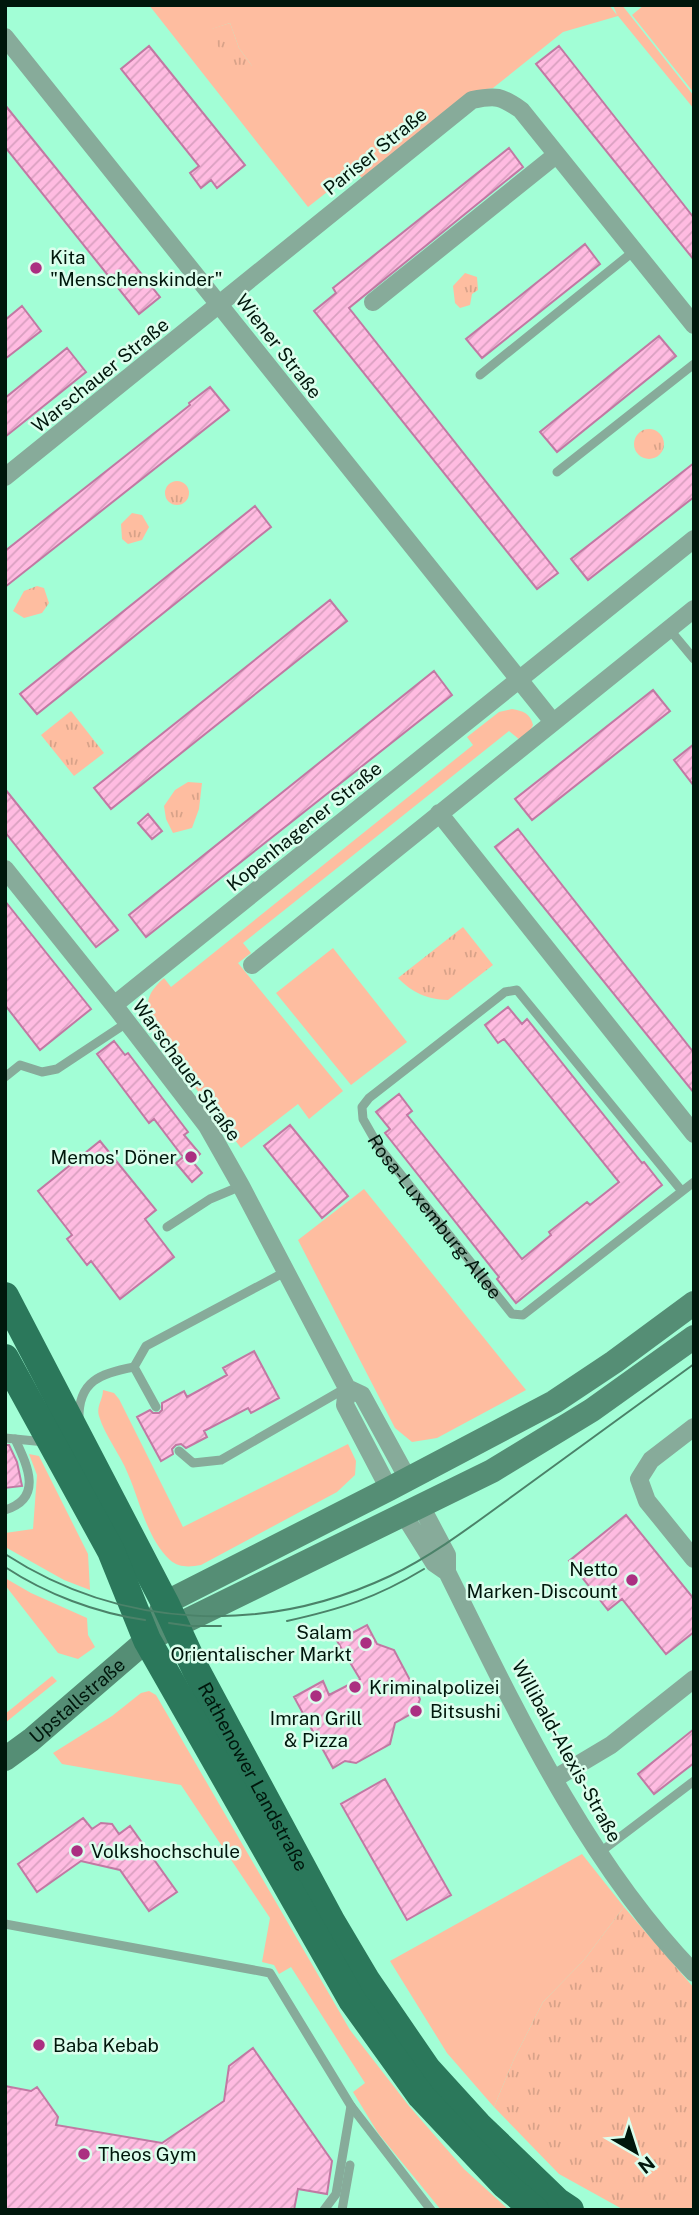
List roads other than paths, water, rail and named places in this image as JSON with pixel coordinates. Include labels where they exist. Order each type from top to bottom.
[{"type":"main road","name":"Rathenower Landstraße","points":[[5,1296],[219,1713],[366,1980],[427,2069],[478,2125],[558,2202],[570,2210]]},
{"type":"main road","name":"Rathenower Landstraße","points":[[5,1358],[111,1551],[147,1640],[352,2000],[421,2096],[503,2184],[535,2210]]},
{"type":"street","name":"Wiener Straße","points":[[5,37],[520,680]]},
{"type":"street","name":"Pariser Straße","points":[[220,304],[472,100],[491,96],[503,98],[521,110],[694,325]]},
{"type":"street","points":[[373,302],[556,155]]},
{"type":"street","name":"Warschauer Straße","points":[[5,477],[220,304]]},
{"type":"street","name":"Kopenhagener Straße","points":[[114,1005],[694,540]]},
{"type":"street","points":[[252,965],[694,609]]},
{"type":"street","points":[[520,680],[553,722]]},
{"type":"street","points":[[439,813],[694,1134]]},
{"type":"street","name":"Warschauer Straße","points":[[5,869],[128,1022],[207,1126],[242,1185],[346,1388],[345,1405],[399,1484]]},
{"type":"street","points":[[170,1615],[399,1484],[554,1402],[694,1303]]},
{"type":"street","points":[[170,1615],[218,1604],[492,1471],[592,1410],[694,1337]]},
{"type":"street","points":[[694,1427],[651,1461],[639,1479],[647,1501],[694,1559]]},
{"type":"street","points":[[399,1484],[413,1511]]},
{"type":"street","name":"Willibald-Alexis-Straße","points":[[413,1511],[434,1563],[447,1572],[554,1779],[599,1853],[629,1897],[694,1973]]},
{"type":"street","name":"Upstallstraße","points":[[5,1759],[31,1740],[147,1640],[170,1615]]},
{"type":"street","points":[[554,1779],[611,1745],[694,1679]]},
{"type":"lane","points":[[481,374],[634,251]]},
{"type":"lane","points":[[557,472],[694,364]]},
{"type":"lane","points":[[669,629],[694,659]]},
{"type":"lane","name":"Rosa-Luxemburg-Allee","points":[[681,1190],[517,990],[505,992],[369,1098],[362,1107],[363,1119],[379,1147],[512,1314],[523,1315],[694,1182]]},
{"type":"lane","points":[[5,1077],[20,1065],[42,1072],[57,1069],[128,1022]]},
{"type":"lane","points":[[167,1227],[210,1199],[242,1185]]},
{"type":"lane","points":[[79,1438],[79,1410],[85,1389],[106,1373],[134,1367],[146,1346],[285,1272]]},
{"type":"lane","points":[[134,1367],[156,1407]]},
{"type":"lane","points":[[179,1451],[193,1463],[221,1461],[346,1388]]},
{"type":"lane","points":[[10,1438],[50,1443]]},
{"type":"lane","points":[[5,1510],[16,1507],[28,1492],[29,1470],[10,1438]]},
{"type":"lane","points":[[599,1853],[694,1781]]},
{"type":"lane","points":[[5,1924],[270,1973],[351,2106],[431,2210]]},
{"type":"lane","points":[[324,2210],[336,2194],[351,2106]]},
{"type":"lane","points":[[342,2210],[350,2165]]},
{"type":"tram line","points":[[5,1554],[50,1579],[97,1598],[145,1610],[194,1616],[244,1615],[294,1608],[342,1595],[390,1576],[438,1549],[694,1364]]},
{"type":"tram line","points":[[5,1567],[37,1586],[72,1601],[108,1613],[145,1620]]},
{"type":"tram line","points":[[287,1621],[358,1601],[390,1588],[424,1569]]},
{"type":"tram line","points":[[169,1623],[221,1626]]},
{"type":"place","name":"Kita \"Menschenskinder\"","points":[[36,268]]},
{"type":"place","name":"Memos' Döner","points":[[191,1157]]},
{"type":"place","name":"Netto Marken-Discount","points":[[632,1580]]},
{"type":"place","name":"Salam Orientalischer Markt","points":[[366,1643]]},
{"type":"place","name":"Kriminalpolizei","points":[[355,1687]]},
{"type":"place","name":"Imran Grill & Pizza","points":[[316,1696]]},
{"type":"place","name":"Bitsushi","points":[[416,1711]]},
{"type":"place","name":"Volkshochschule","points":[[77,1851]]},
{"type":"place","name":"Baba Kebab","points":[[39,2045]]},
{"type":"place","name":"Theos Gym","points":[[84,2154]]}]
